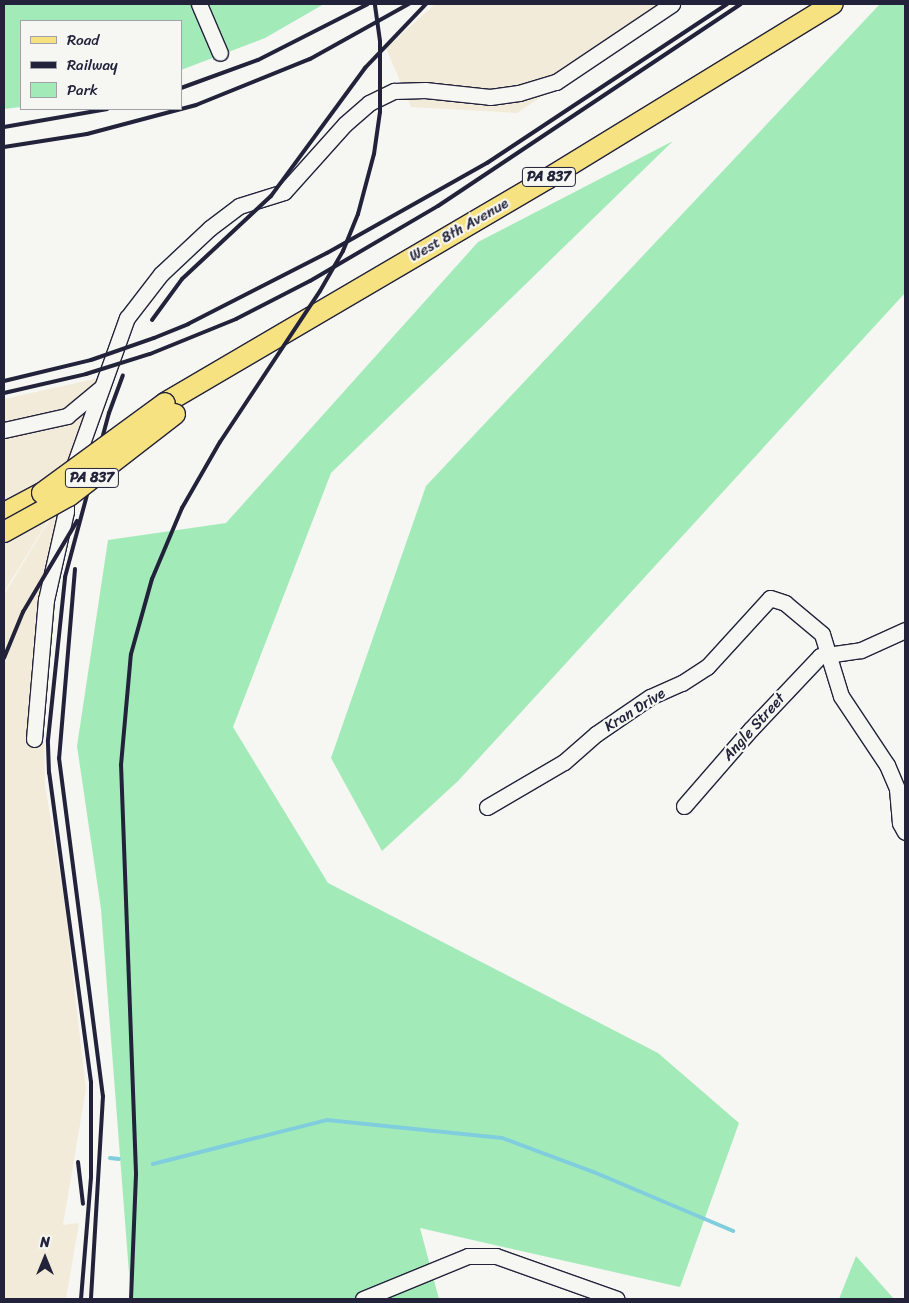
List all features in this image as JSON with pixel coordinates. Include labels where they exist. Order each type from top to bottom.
[{"type":"main road","name":"West 8th Avenue","points":[[170,408],[263,347],[833,4]]},
{"type":"main road","name":"PA 837","points":[[4,513],[42,493],[170,408]]},
{"type":"main road","name":"PA 837","points":[[4,532],[69,496],[170,408]]},
{"type":"street","points":[[199,4],[220,53]]},
{"type":"street","points":[[34,739],[46,600],[66,511],[66,488],[127,318],[161,274],[210,228],[240,206],[284,192],[345,124],[369,103],[394,91],[426,90],[490,97],[520,94],[547,85],[672,4]]},
{"type":"street","points":[[4,430],[67,416],[103,386]]},
{"type":"street","points":[[4,520],[66,488]]},
{"type":"street","name":"Kran Drive","points":[[487,807],[564,762],[596,734],[650,697],[682,683],[707,667],[770,598],[785,603],[822,634],[828,652]]},
{"type":"street","points":[[905,630],[861,650],[828,652],[847,708],[887,765],[897,790],[900,823],[905,832]]},
{"type":"street","name":"Angle Street","points":[[684,806],[751,728],[820,656],[828,652]]},
{"type":"street","points":[[364,1299],[417,1279],[468,1256],[496,1256],[618,1299]]},
{"type":"shaded area","points":[[435,4],[680,4],[517,113],[411,107],[386,48]]},
{"type":"shaded area","points":[[117,374],[43,529],[4,592],[4,399]]},
{"type":"shaded area","points":[[64,513],[44,730],[45,785],[64,899],[86,1089],[63,1225],[79,1223],[66,1299],[4,1299],[4,595],[50,519]]},
{"type":"green space","points":[[4,4],[324,4],[265,38],[182,70],[182,20],[20,20],[20,107],[4,109]]},
{"type":"green space","points":[[880,4],[905,4],[905,293],[458,781],[382,851],[331,758],[426,486]]},
{"type":"green space","points":[[673,141],[331,473],[233,727],[328,883],[658,1053],[739,1123],[680,1287],[420,1228],[439,1299],[131,1299],[101,909],[77,746],[108,540],[226,523],[478,242]]},
{"type":"green space","points":[[856,1256],[894,1299],[839,1299]]},
{"type":"waterway","points":[[153,1164],[327,1120],[502,1138],[596,1173],[733,1231]]},
{"type":"waterway","points":[[110,1158],[119,1159]]},
{"type":"railway","points":[[182,88],[258,60],[368,4]]},
{"type":"railway","points":[[131,1299],[136,1173],[121,765],[131,654],[152,579],[182,508],[220,442],[320,291],[343,251],[358,214],[374,154],[380,112],[380,41],[375,4]]},
{"type":"railway","points":[[182,109],[196,105],[310,59],[409,4]]},
{"type":"railway","points":[[152,320],[182,279],[271,196],[365,68],[426,4]]},
{"type":"railway","points":[[4,381],[91,360],[154,338],[188,324],[327,253],[487,163],[727,4]]},
{"type":"railway","points":[[4,393],[86,374],[150,354],[236,319],[310,281],[438,206],[741,4]]},
{"type":"railway","points":[[4,127],[101,110]]},
{"type":"railway","points":[[4,147],[87,134],[177,110]]},
{"type":"railway","points":[[81,1299],[91,1177],[91,1082],[49,773],[48,740],[65,577],[109,413],[123,375]]},
{"type":"railway","points":[[4,658],[23,612],[77,521]]},
{"type":"railway","points":[[75,569],[59,758],[103,1096],[91,1299]]},
{"type":"railway","points":[[78,1162],[83,1204]]}]
